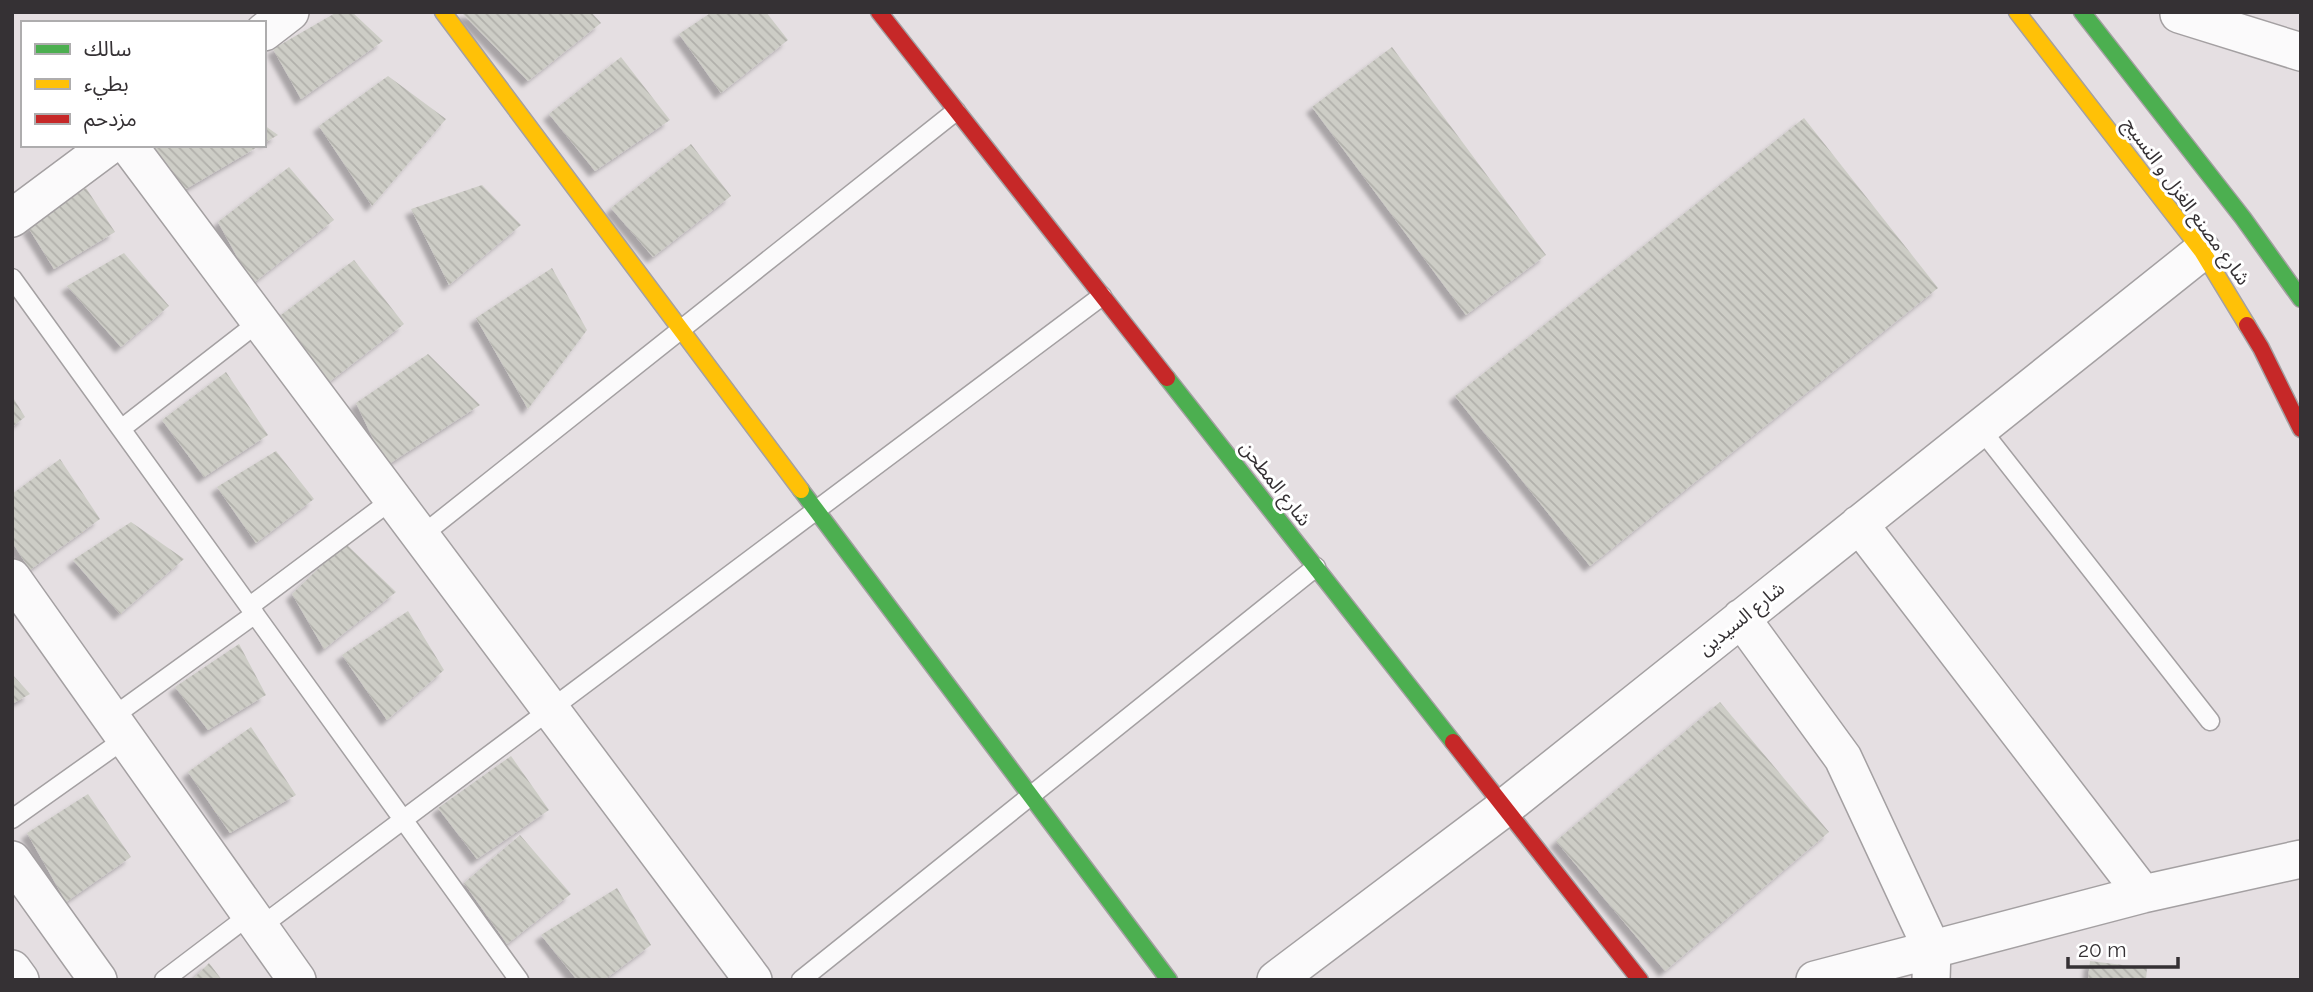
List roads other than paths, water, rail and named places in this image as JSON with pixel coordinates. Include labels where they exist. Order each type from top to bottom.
[{"type":"street","points":[[266,30],[290,12]]},
{"type":"street","points":[[443,12],[1169,980]]},
{"type":"street","name":"شارع المطحن","points":[[879,12],[1640,980]]},
{"type":"street","name":"شارع مصنع الغزل و النسيج","points":[[2017,12],[2202,251],[2262,348],[2301,429]]},
{"type":"street","name":"شارع مصنع الغزل و النسيج","points":[[2082,12],[2243,218],[2301,299]]},
{"type":"street","points":[[2179,14],[2301,52]]},
{"type":"street","points":[[12,218],[107,147]]},
{"type":"street","points":[[130,147],[753,980]]},
{"type":"street","name":"شارع السيدين","points":[[1276,980],[1504,807],[2202,251]]},
{"type":"street","points":[[1859,524],[2143,894]]},
{"type":"street","points":[[16,592],[118,728],[297,980]]},
{"type":"street","points":[[1741,618],[1843,758],[1932,964]]},
{"type":"street","points":[[1815,980],[1932,964],[2143,894],[2301,859]]},
{"type":"street","points":[[12,860],[98,980]]},
{"type":"street","points":[[12,969],[20,980]]},
{"type":"lane","points":[[421,536],[956,111]]},
{"type":"lane","points":[[12,278],[403,819],[510,977]]},
{"type":"lane","points":[[164,980],[403,819],[1102,296]]},
{"type":"lane","points":[[121,429],[260,321]]},
{"type":"lane","points":[[1980,428],[2210,721]]},
{"type":"lane","points":[[12,819],[252,610],[393,499]]},
{"type":"lane","points":[[801,980],[1316,568]]}]
